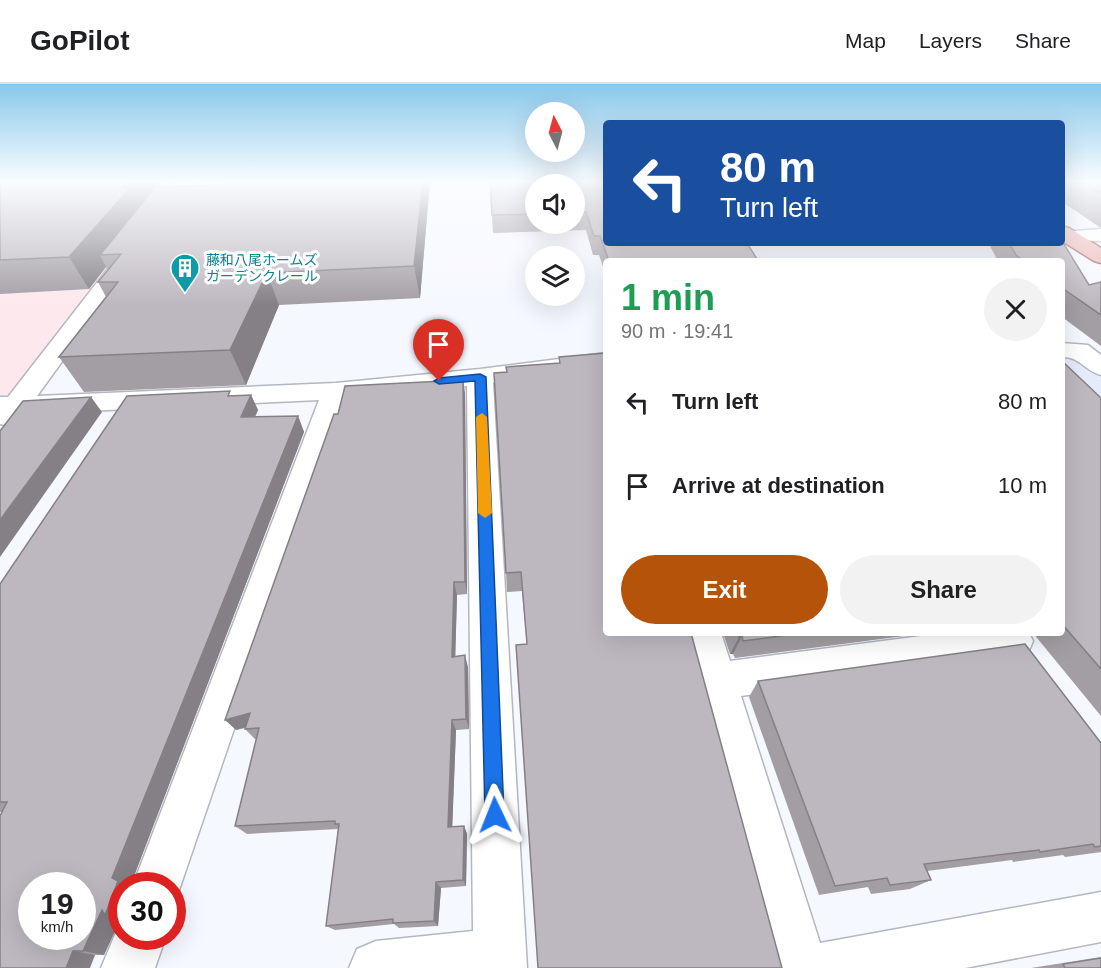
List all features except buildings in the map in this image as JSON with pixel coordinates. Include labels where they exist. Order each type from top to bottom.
[{"type":"main road","points":[[1065,235],[1101,257]]},
{"type":"street","points":[[6,413],[153,222]]},
{"type":"street","points":[[1065,235],[1101,235]]},
{"type":"street","points":[[1065,350],[1080,350],[1101,367]]},
{"type":"street","points":[[6,413],[128,400],[336,391],[480,377],[603,361]]},
{"type":"street","points":[[376,968],[500,961],[480,377]]},
{"type":"street","points":[[163,872],[336,391]]},
{"type":"street","points":[[109,429],[128,400]]},
{"type":"street","points":[[703,636],[801,968]]},
{"type":"street","points":[[716,681],[1019,648]]},
{"type":"street","points":[[824,968],[1101,917]]},
{"type":"street","points":[[128,968],[135,950]]},
{"type":"shaded area","points":[[0,222],[143,222],[10,393],[0,398]]},
{"type":"shaded area","points":[[1068,353],[1101,373],[1101,418],[1065,384],[1065,354]]},
{"type":"slow traffic","points":[[482,417],[485,513]]},
{"type":"place","name":"藤和八尾ホームズ ガーデンクレール","points":[[185,294]]},
{"type":"route","points":[[439,381],[480,377],[495,815]]}]
